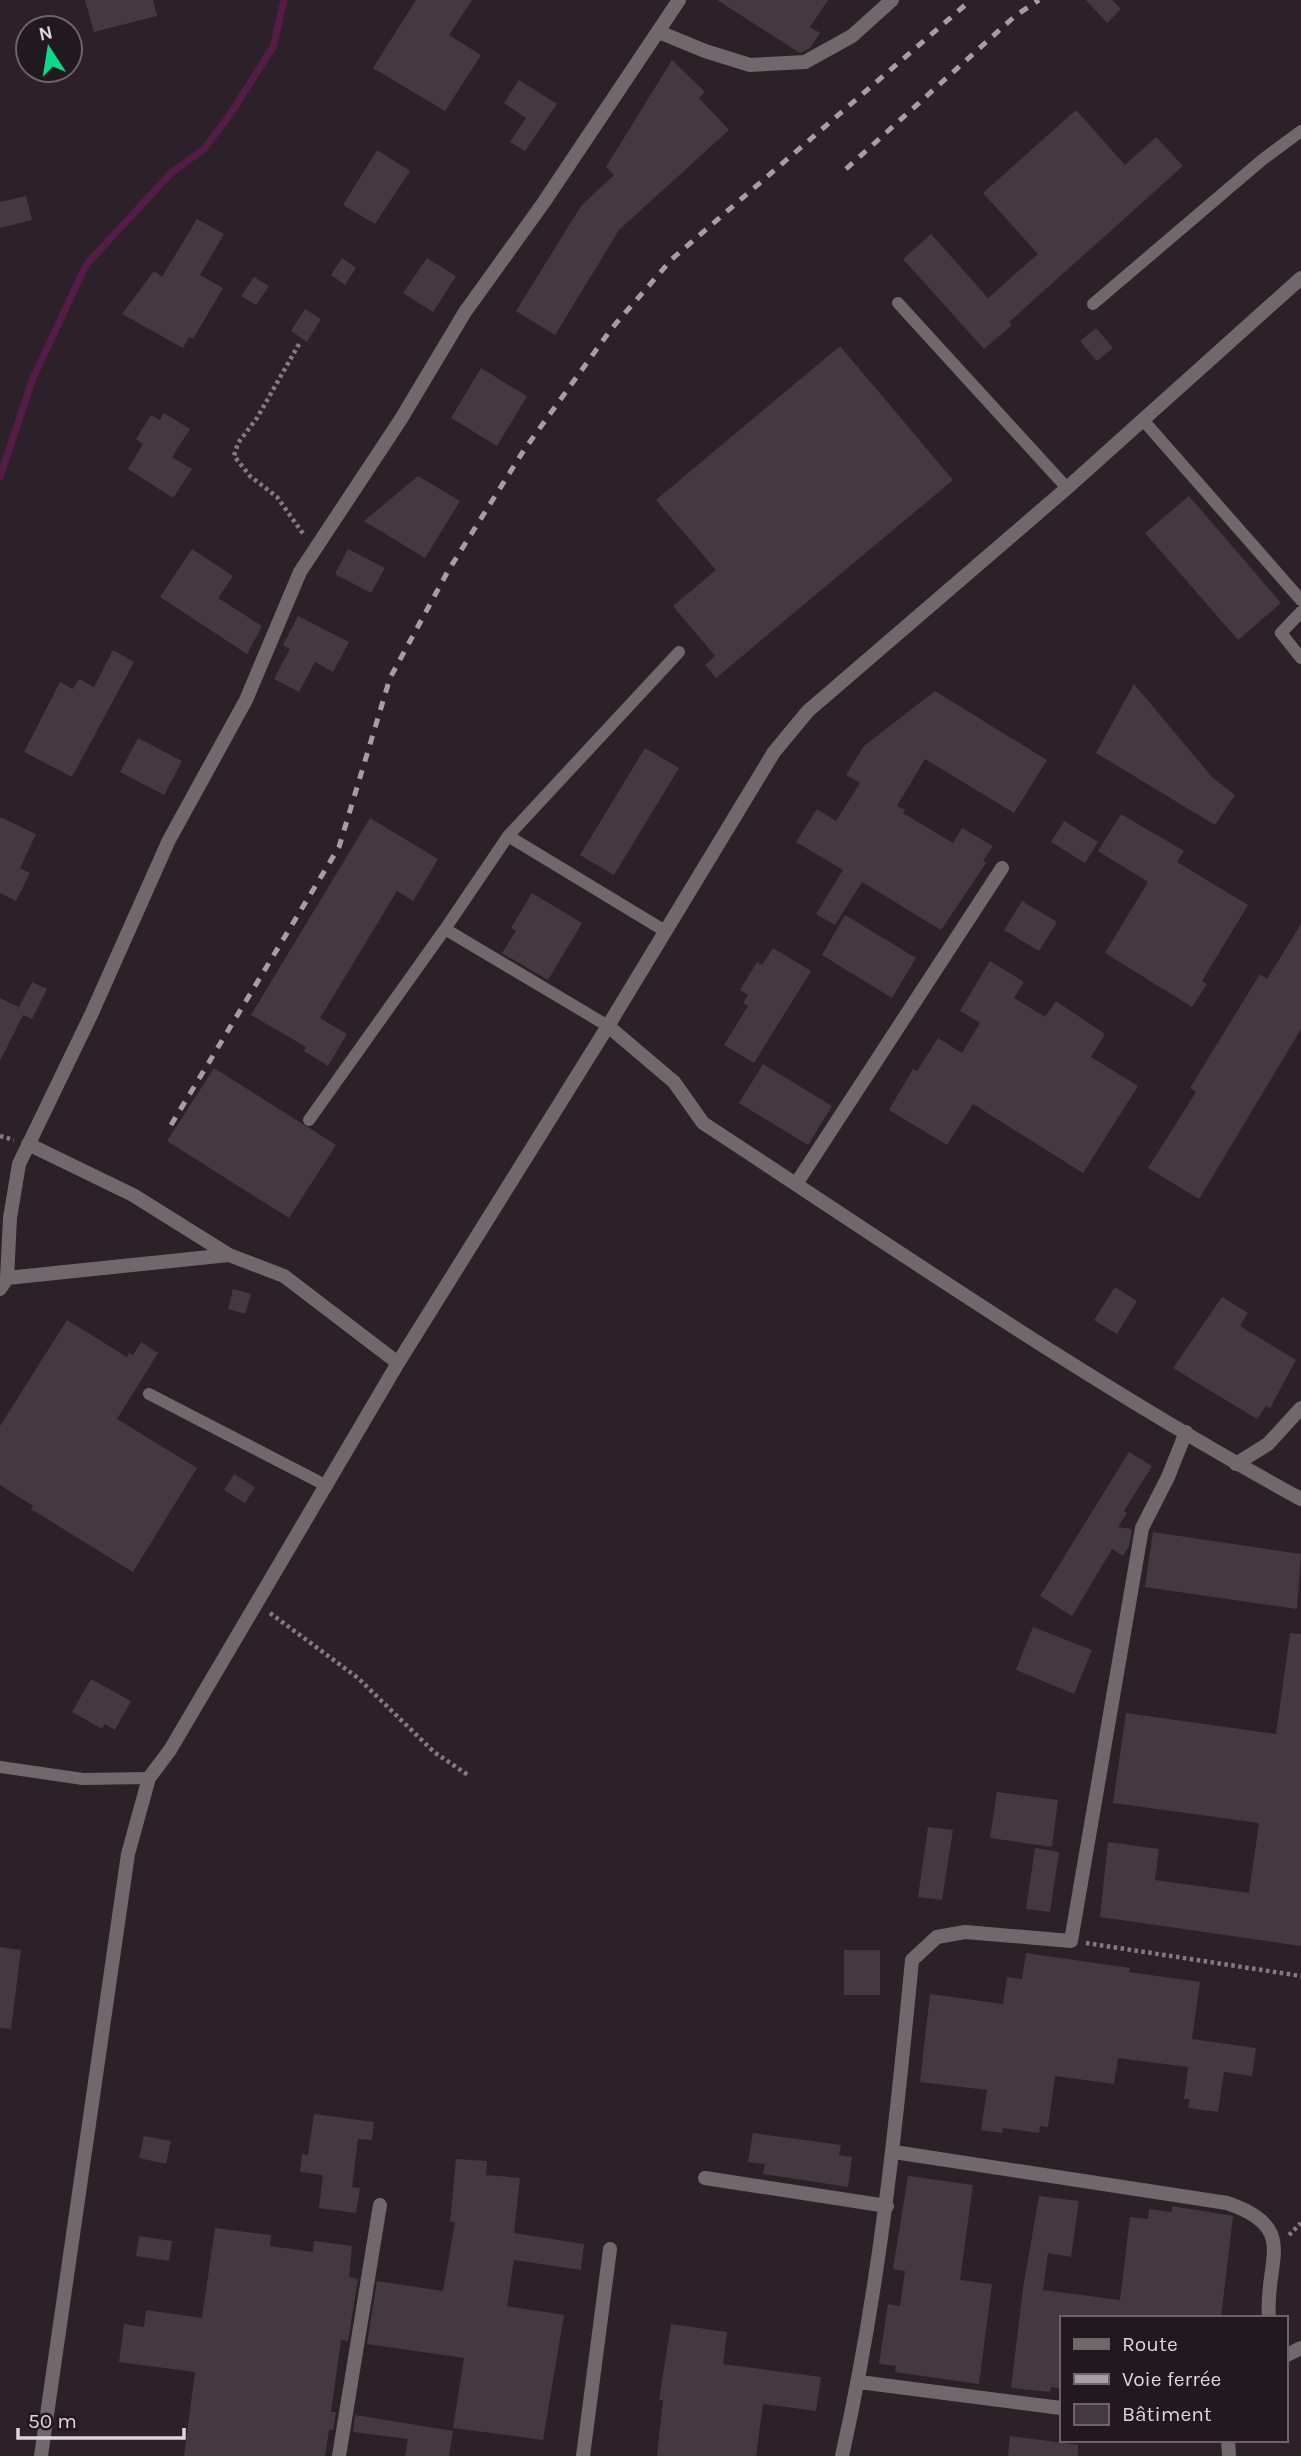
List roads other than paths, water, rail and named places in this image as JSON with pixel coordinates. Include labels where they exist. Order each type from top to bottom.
[{"type":"street","points":[[229,1255],[4,1283],[10,1218],[19,1164],[91,1015],[169,840],[246,700],[300,572],[401,419],[465,312],[679,0]]},
{"type":"street","points":[[659,32],[705,51],[750,65],[805,62],[852,36],[892,0]]},
{"type":"street","points":[[41,2456],[126,1867],[149,1778],[170,1750],[398,1363],[608,1026],[774,752],[808,711],[1067,488],[1301,278]]},
{"type":"street","points":[[796,1184],[1002,868]]},
{"type":"street","points":[[608,1026],[674,1082],[704,1123],[1024,1333],[1236,1464],[1301,1499]]},
{"type":"street","points":[[28,1144],[133,1195],[229,1255],[284,1276],[398,1363]]},
{"type":"street","points":[[1236,1464],[1268,1444],[1301,1408]]},
{"type":"street","points":[[842,2456],[859,2382],[887,2206],[912,1959],[937,1937],[965,1932],[1071,1941],[1142,1528],[1168,1476],[1185,1432]]},
{"type":"street","points":[[894,2152],[1244,2208],[1262,2220],[1275,2235],[1278,2245],[1270,2287],[1269,2316]]},
{"type":"street","points":[[705,2178],[887,2206]]},
{"type":"street","points":[[339,2456],[380,2204]]},
{"type":"street","points":[[583,2456],[610,2249]]},
{"type":"street","points":[[859,2382],[1060,2408]]},
{"type":"lane","points":[[1093,304],[1262,160],[1301,131]]},
{"type":"lane","points":[[898,303],[1067,488]]},
{"type":"lane","points":[[1143,420],[1301,600]]},
{"type":"lane","points":[[1301,612],[1281,633],[1301,658]]},
{"type":"lane","points":[[309,1120],[446,929],[508,836],[679,652]]},
{"type":"lane","points":[[508,836],[665,931]]},
{"type":"lane","points":[[446,929],[608,1026]]},
{"type":"lane","points":[[149,1394],[327,1486]]},
{"type":"lane","points":[[0,1767],[83,1779],[149,1778]]},
{"type":"waterway","points":[[0,477],[33,378],[86,265],[171,173],[204,149],[229,116],[273,47],[284,0]]},
{"type":"railway","points":[[171,1125],[339,847],[390,678],[448,571],[524,450],[612,328],[672,259],[971,0]]},
{"type":"railway","points":[[846,169],[1015,16],[1039,0]]}]
